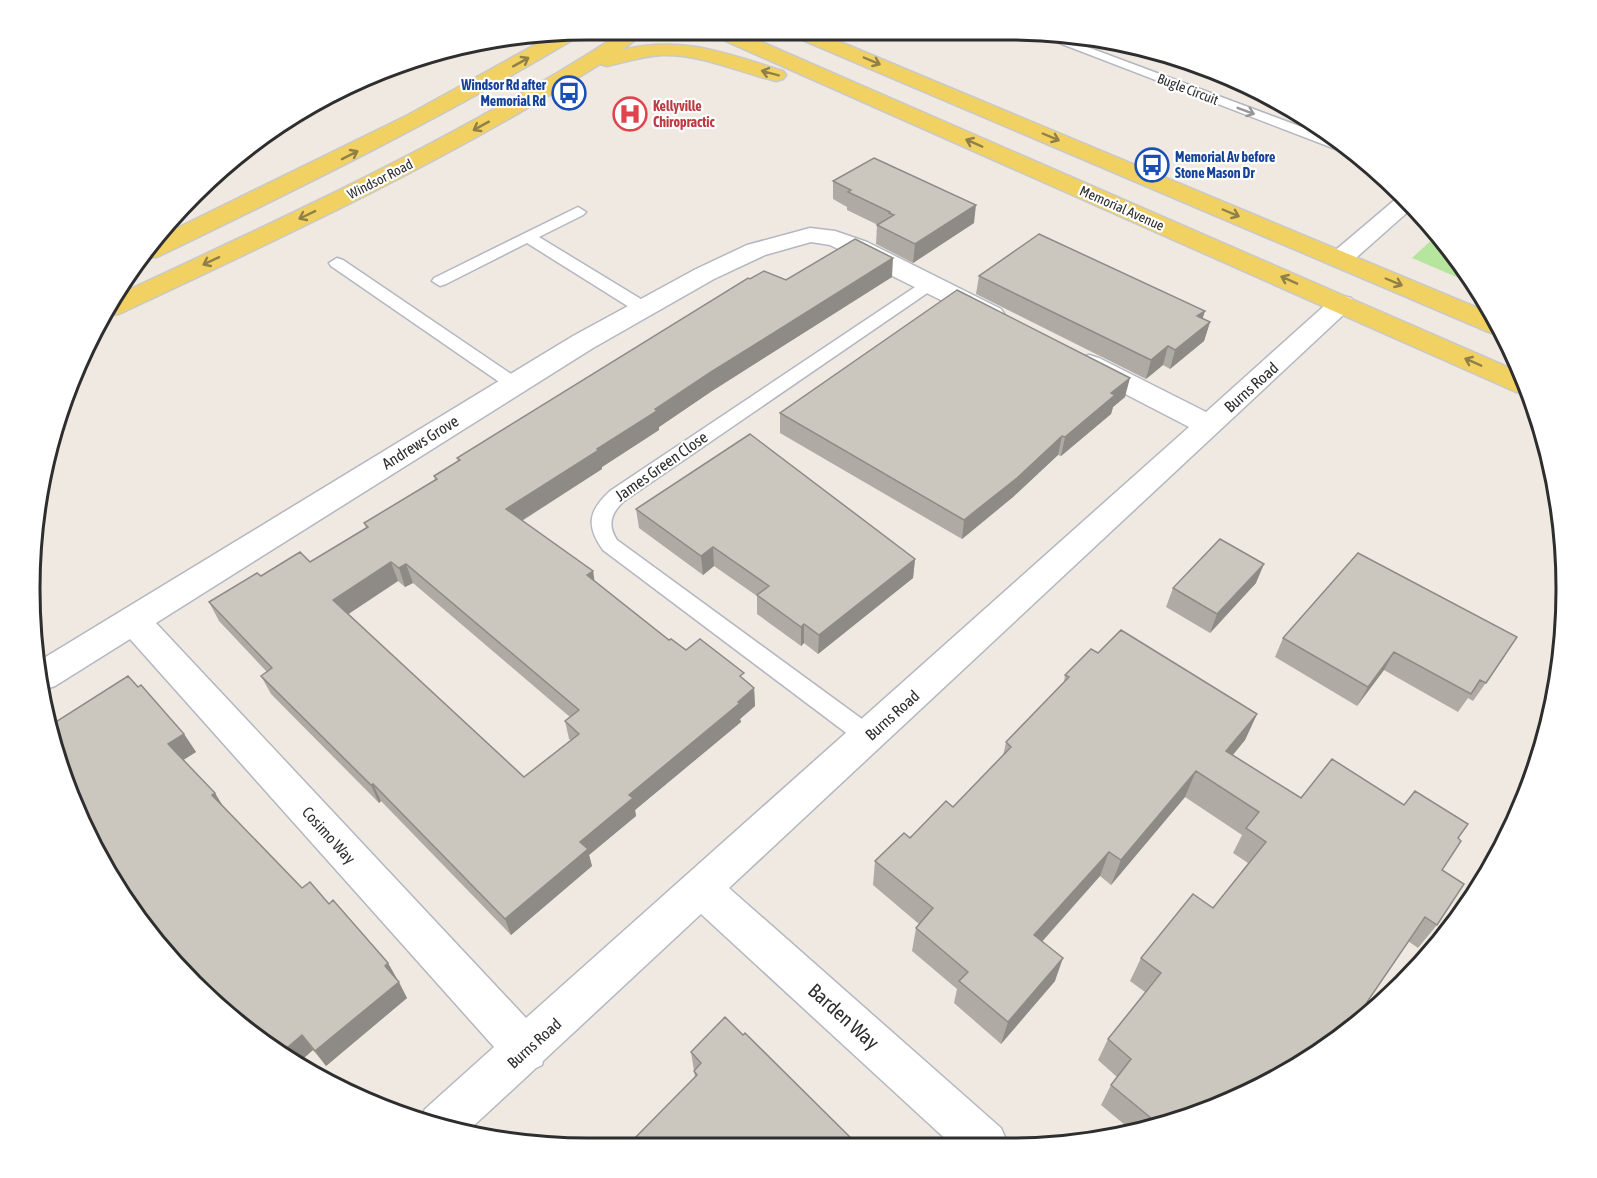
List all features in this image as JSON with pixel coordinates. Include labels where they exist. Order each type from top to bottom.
[{"type":"main road","name":"Windsor Road","points":[[122,302],[380,180],[578,69],[623,40]]},
{"type":"main road","name":"Memorial Avenue","points":[[740,40],[1516,381]]},
{"type":"main road","points":[[819,40],[1486,321]]},
{"type":"main road","points":[[162,245],[329,165],[418,119],[554,42]]},
{"type":"main road","points":[[578,69],[635,52],[668,49],[686,51],[776,75],[848,88]]},
{"type":"street","points":[[1340,259],[1401,206]]},
{"type":"street","name":"Andrews Grove","points":[[47,673],[514,384],[730,261],[756,250],[810,235],[848,242],[930,284]]},
{"type":"street","points":[[930,284],[1013,326]]},
{"type":"street","name":"Burns Road","points":[[448,1119],[1342,304]]},
{"type":"street","points":[[1065,353],[1209,425]]},
{"type":"street","name":"Cosimo Way","points":[[133,620],[526,1050]]},
{"type":"street","name":"Barden Way","points":[[702,889],[978,1138]]},
{"type":"lane","name":"Bugle Circuit","points":[[1069,44],[1321,139]]},
{"type":"lane","points":[[440,281],[578,212]]},
{"type":"lane","points":[[528,237],[644,308]]},
{"type":"lane","points":[[337,263],[514,384]]},
{"type":"lane","name":"James Green Close","points":[[869,737],[610,544],[602,535],[601,513],[616,496],[930,284]]},
{"type":"green space","points":[[1431,240],[1460,278],[1412,258]]},
{"type":"building","points":[[874,158],[976,205],[915,244],[877,225],[894,215],[848,192],[851,190],[833,181]]},
{"type":"building","points":[[1039,234],[1205,311],[1197,316],[1210,322],[1175,350],[1168,346],[1151,360],[979,276]]},
{"type":"building","points":[[855,239],[893,258],[711,372],[655,409],[657,411],[597,449],[599,450],[506,509],[593,571],[587,575],[669,640],[671,639],[686,650],[700,639],[744,673],[740,676],[754,688],[738,702],[740,703],[629,795],[633,798],[580,842],[588,849],[505,919],[373,784],[371,785],[261,676],[272,668],[209,602],[257,573],[261,576],[300,552],[310,562],[368,527],[364,523],[437,479],[434,476],[460,460],[457,458],[748,278],[764,271],[786,280]],"holes":[[[391,562],[399,568],[406,564],[579,710],[565,721],[579,734],[524,777],[333,600]]]},
{"type":"building","points":[[957,290],[1130,378],[1111,393],[1115,395],[1065,437],[1062,436],[1017,478],[964,520],[780,413]]},
{"type":"building","points":[[750,434],[915,559],[819,635],[804,624],[801,627],[757,595],[769,586],[713,547],[701,556],[636,509]]},
{"type":"building","points":[[1220,539],[1264,564],[1217,614],[1173,588]]},
{"type":"building","points":[[1358,553],[1517,637],[1486,683],[1480,680],[1471,694],[1394,652],[1368,687],[1283,638]]},
{"type":"building","points":[[1121,630],[1257,714],[1226,751],[1301,798],[1332,759],[1404,805],[1415,791],[1468,824],[1458,838],[1461,841],[1442,870],[1464,884],[1437,925],[1425,917],[1368,1003],[1313,1045],[1251,1081],[1218,1096],[1152,1118],[1111,1085],[1131,1059],[1108,1039],[1161,973],[1141,958],[1193,894],[1213,908],[1266,842],[1246,828],[1259,812],[1196,771],[1121,860],[1109,852],[1034,935],[1063,958],[1008,1022],[959,981],[968,972],[916,928],[933,908],[875,861],[904,833],[910,838],[946,801],[953,807],[1011,747],[1006,742],[1069,677],[1065,675],[1091,649],[1098,653]]},
{"type":"building","points":[[128,676],[138,687],[141,685],[184,734],[168,744],[215,793],[212,795],[302,888],[310,882],[329,904],[333,900],[388,963],[385,966],[399,982],[315,1051],[302,1035],[288,1047],[255,1024],[201,977],[154,923],[133,894],[97,832],[82,799],[57,721]]},
{"type":"building","points":[[725,1017],[743,1035],[745,1033],[851,1138],[635,1138],[697,1075],[694,1071],[701,1063],[691,1052]]},
{"type":"place","name":"Windsor Rd after Memorial Rd","points":[[569,93]]},
{"type":"place","name":"Kellyville Chiropractic","points":[[630,114]]},
{"type":"place","name":"Memorial Av before Stone Mason Dr","points":[[1152,165]]}]
